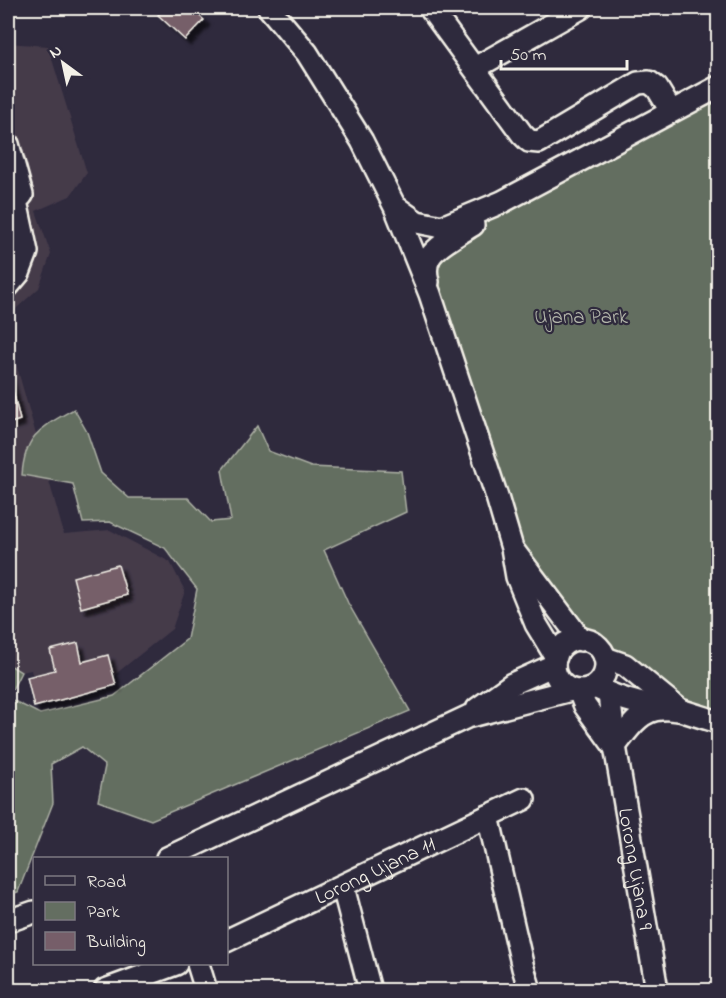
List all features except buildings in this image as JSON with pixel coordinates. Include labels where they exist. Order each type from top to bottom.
[{"type":"street","points":[[269,8],[307,53],[362,141],[395,207],[430,294],[497,497],[512,548],[517,577],[536,624],[555,661],[559,680],[588,690],[718,722]]},
{"type":"street","points":[[430,8],[529,141],[539,142],[638,83],[650,82],[657,88],[671,111]]},
{"type":"street","points":[[475,68],[581,8]]},
{"type":"street","points":[[395,207],[417,222],[442,228],[502,202],[718,87]]},
{"type":"street","points":[[8,144],[22,195],[16,201],[27,252],[19,273],[8,286]]},
{"type":"street","points":[[430,294],[426,271],[430,257],[502,202]]},
{"type":"street","points":[[512,548],[581,640]]},
{"type":"street","points":[[169,857],[467,717],[512,684],[555,661],[565,644],[581,640],[596,645],[605,658],[605,674],[588,690],[467,717]]},
{"type":"street","points":[[605,658],[625,665],[671,709]]},
{"type":"street","name":"Lorong Ujana 9","points":[[588,690],[585,706],[615,746]]},
{"type":"street","name":"Lorong Ujana 9","points":[[588,690],[615,746],[657,990]]},
{"type":"street","points":[[615,746],[640,718],[655,709],[671,709]]},
{"type":"street","name":"Lorong Ujana 11","points":[[228,940],[524,799]]},
{"type":"street","points":[[488,816],[530,990]]},
{"type":"street","points":[[343,887],[370,990]]},
{"type":"street","points":[[8,921],[33,912]]},
{"type":"street","points":[[105,990],[171,965]]},
{"type":"street","points":[[199,965],[206,990]]},
{"type":"shaded area","points":[[8,43],[48,46],[87,173],[70,196],[36,211],[51,254],[39,288],[8,316]]},
{"type":"shaded area","points":[[8,335],[64,534],[110,530],[170,562],[185,591],[172,629],[103,684],[40,704],[31,670],[8,675]]},
{"type":"green space","name":"Ujana Park","points":[[718,87],[718,722],[601,651],[589,641],[512,548],[430,257],[476,223]]},
{"type":"green space","points":[[74,409],[87,432],[101,473],[129,498],[188,498],[211,522],[231,520],[222,470],[257,426],[268,451],[311,467],[401,471],[406,512],[324,550],[348,603],[410,711],[151,820],[98,801],[105,766],[82,747],[51,764],[53,803],[18,892],[8,895],[8,698],[40,714],[114,696],[187,639],[197,589],[165,548],[110,522],[83,523],[73,484],[22,475],[31,441],[44,427]]},
{"type":"green space","points":[[10,665],[21,672],[8,698],[8,666]]}]
